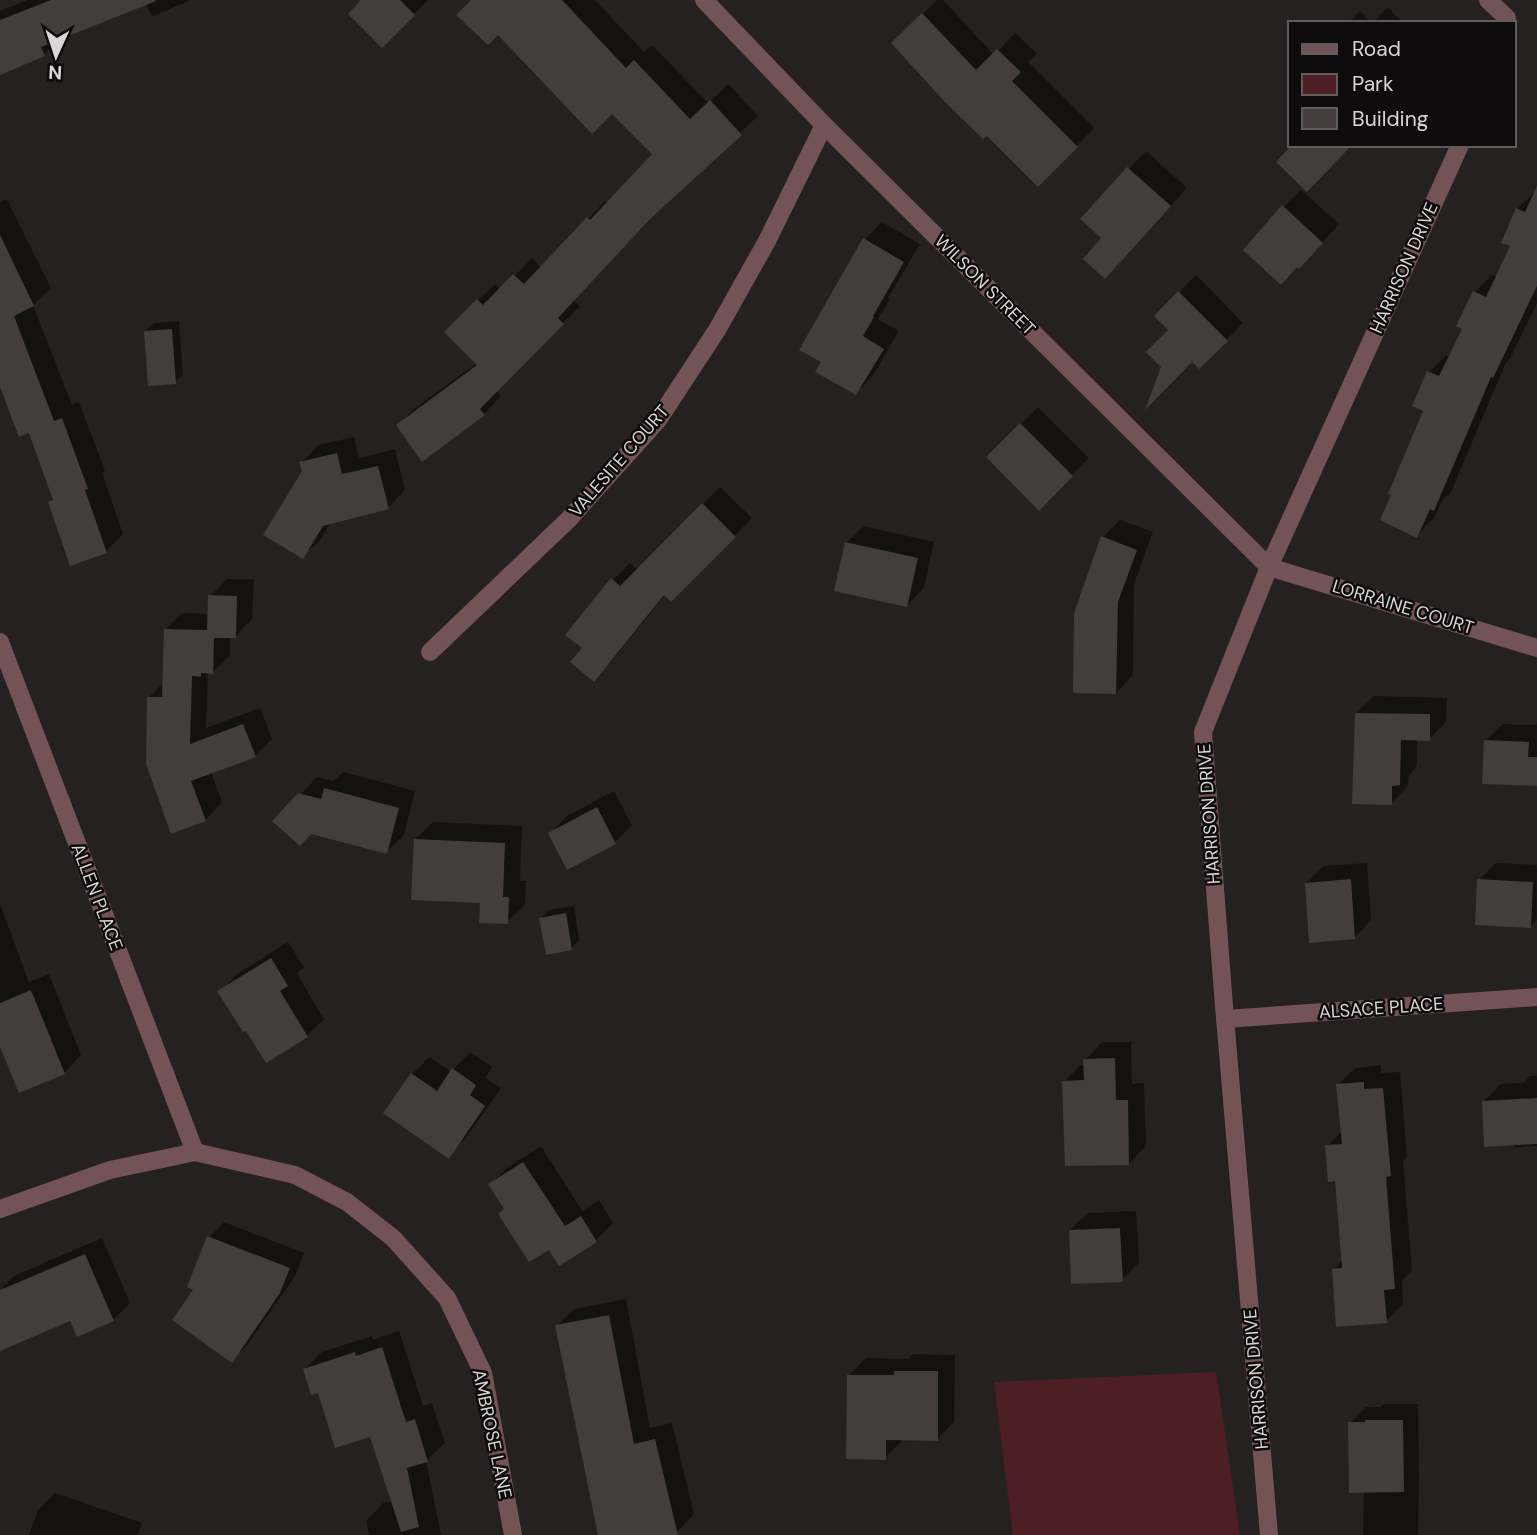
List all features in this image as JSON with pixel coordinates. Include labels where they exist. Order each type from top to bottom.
[{"type":"street","name":"WILSON STREET","points":[[704,0],[824,125],[1269,567]]},
{"type":"street","points":[[1489,0],[1506,21]]},
{"type":"street","points":[[1506,21],[1513,0]]},
{"type":"street","name":"VALESITE COURT","points":[[430,652],[569,519],[658,420],[716,330],[768,241],[824,125]]},
{"type":"street","name":"HARRISON DRIVE","points":[[1269,1535],[1203,732],[1269,567],[1459,147]]},
{"type":"street","name":"LORRAINE COURT","points":[[1269,567],[1537,648]]},
{"type":"street","name":"ALLEN PLACE","points":[[0,642],[195,1152]]},
{"type":"street","name":"ALSACE PLACE","points":[[1225,1019],[1537,997]]},
{"type":"street","name":"AMBROSE LANE","points":[[0,1209],[110,1170],[195,1152],[295,1175],[347,1202],[393,1238],[447,1298],[483,1373],[513,1535]]},
{"type":"green space","points":[[1216,1372],[1240,1535],[1013,1535],[994,1382]]},
{"type":"building","points":[[51,0],[156,1],[41,47],[45,56],[0,75],[0,20]]},
{"type":"building","points":[[361,0],[400,0],[415,15],[382,48],[348,14]]},
{"type":"building","points":[[471,0],[562,0],[626,68],[634,60],[690,119],[710,100],[742,135],[649,220],[558,318],[564,324],[480,409],[485,415],[422,462],[396,425],[477,365],[444,332],[477,299],[483,305],[513,274],[524,284],[587,217],[590,220],[652,154],[612,114],[592,134],[498,35],[488,45],[456,15]]},
{"type":"building","points":[[922,13],[976,70],[997,49],[1021,72],[1012,81],[1078,147],[1038,187],[987,136],[983,139],[945,102],[891,43]]},
{"type":"building","points":[[1290,147],[1350,147],[1307,192],[1276,162]]},
{"type":"building","points":[[1127,167],[1171,206],[1105,279],[1083,259],[1101,238],[1080,219]]},
{"type":"building","points":[[1537,186],[1537,286],[1493,378],[1491,377],[1434,511],[1430,509],[1417,538],[1380,520],[1423,411],[1412,406],[1427,371],[1439,376],[1462,329],[1456,326],[1473,291],[1486,297],[1510,246],[1501,243],[1516,208],[1525,212]]},
{"type":"building","points":[[1282,205],[1323,243],[1281,285],[1243,250]]},
{"type":"building","points":[[0,235],[34,306],[14,316],[54,421],[62,418],[88,489],[85,490],[107,553],[70,566],[48,502],[53,500],[29,433],[19,437],[0,387]]},
{"type":"building","points":[[863,238],[904,262],[863,336],[884,349],[856,395],[815,372],[821,362],[799,350]]},
{"type":"building","points":[[1178,291],[1228,341],[1199,369],[1192,362],[1145,410],[1161,367],[1146,352],[1168,330],[1154,316]]},
{"type":"building","points":[[172,329],[176,384],[148,386],[144,331]]},
{"type":"building","points":[[1020,423],[1073,476],[1039,511],[986,457]]},
{"type":"building","points":[[337,453],[342,474],[378,466],[389,509],[323,526],[303,559],[263,535],[302,471],[299,462]]},
{"type":"building","points":[[702,503],[736,537],[671,602],[664,595],[594,682],[570,662],[582,648],[565,635],[611,578],[620,586]]},
{"type":"building","points":[[1101,536],[1137,550],[1118,602],[1116,694],[1073,693],[1074,613]]},
{"type":"building","points":[[845,542],[918,558],[907,607],[834,591]]},
{"type":"building","points":[[208,595],[237,596],[236,638],[214,638],[213,674],[201,673],[201,677],[192,676],[190,744],[243,724],[256,757],[191,781],[206,821],[171,834],[146,764],[147,697],[162,697],[164,629],[207,630]]},
{"type":"building","points":[[1355,713],[1430,714],[1430,741],[1401,740],[1400,785],[1392,786],[1392,805],[1352,804]]},
{"type":"building","points":[[1484,740],[1529,742],[1528,757],[1537,757],[1537,786],[1482,784]]},
{"type":"building","points":[[324,788],[399,808],[387,854],[311,834],[300,846],[272,821],[298,793],[321,799]]},
{"type":"building","points":[[597,807],[616,844],[567,870],[548,833]]},
{"type":"building","points":[[414,839],[505,843],[503,897],[509,897],[508,924],[479,923],[480,903],[411,900]]},
{"type":"building","points":[[1351,879],[1355,939],[1309,943],[1305,883]]},
{"type":"building","points":[[1477,879],[1533,882],[1531,928],[1475,925]]},
{"type":"building","points":[[566,913],[572,950],[546,955],[539,918]]},
{"type":"building","points":[[271,958],[288,986],[280,991],[308,1037],[266,1063],[217,991]]},
{"type":"building","points":[[31,990],[65,1074],[19,1093],[0,1047],[0,1003]]},
{"type":"building","points":[[1115,1058],[1116,1100],[1128,1100],[1129,1165],[1065,1166],[1062,1081],[1084,1080],[1083,1059]]},
{"type":"building","points":[[452,1068],[476,1085],[470,1095],[485,1106],[449,1159],[383,1113],[411,1073],[437,1091]]},
{"type":"building","points":[[1364,1082],[1364,1089],[1383,1088],[1391,1176],[1386,1177],[1395,1289],[1384,1290],[1387,1323],[1336,1327],[1332,1269],[1342,1268],[1335,1181],[1328,1182],[1325,1145],[1342,1144],[1336,1084]]},
{"type":"building","points":[[1537,1098],[1537,1144],[1484,1147],[1482,1101]]},
{"type":"building","points":[[523,1162],[565,1226],[581,1216],[597,1242],[559,1266],[549,1250],[529,1262],[498,1214],[504,1209],[488,1184]]},
{"type":"building","points":[[1120,1228],[1123,1282],[1071,1284],[1069,1230]]},
{"type":"building","points":[[207,1236],[290,1268],[280,1293],[232,1363],[172,1320],[193,1290],[187,1287]]},
{"type":"building","points":[[85,1254],[114,1321],[77,1337],[70,1321],[0,1351],[0,1290]]},
{"type":"building","points":[[609,1315],[634,1444],[655,1439],[678,1535],[598,1535],[555,1325]]},
{"type":"building","points":[[382,1347],[406,1422],[415,1419],[428,1462],[407,1468],[419,1527],[401,1532],[370,1437],[335,1448],[318,1393],[311,1395],[303,1369],[355,1352],[356,1356]]},
{"type":"building","points":[[894,1371],[938,1371],[938,1441],[886,1440],[886,1460],[846,1459],[847,1375],[894,1375]]},
{"type":"building","points":[[1403,1420],[1404,1492],[1349,1493],[1348,1422]]}]
